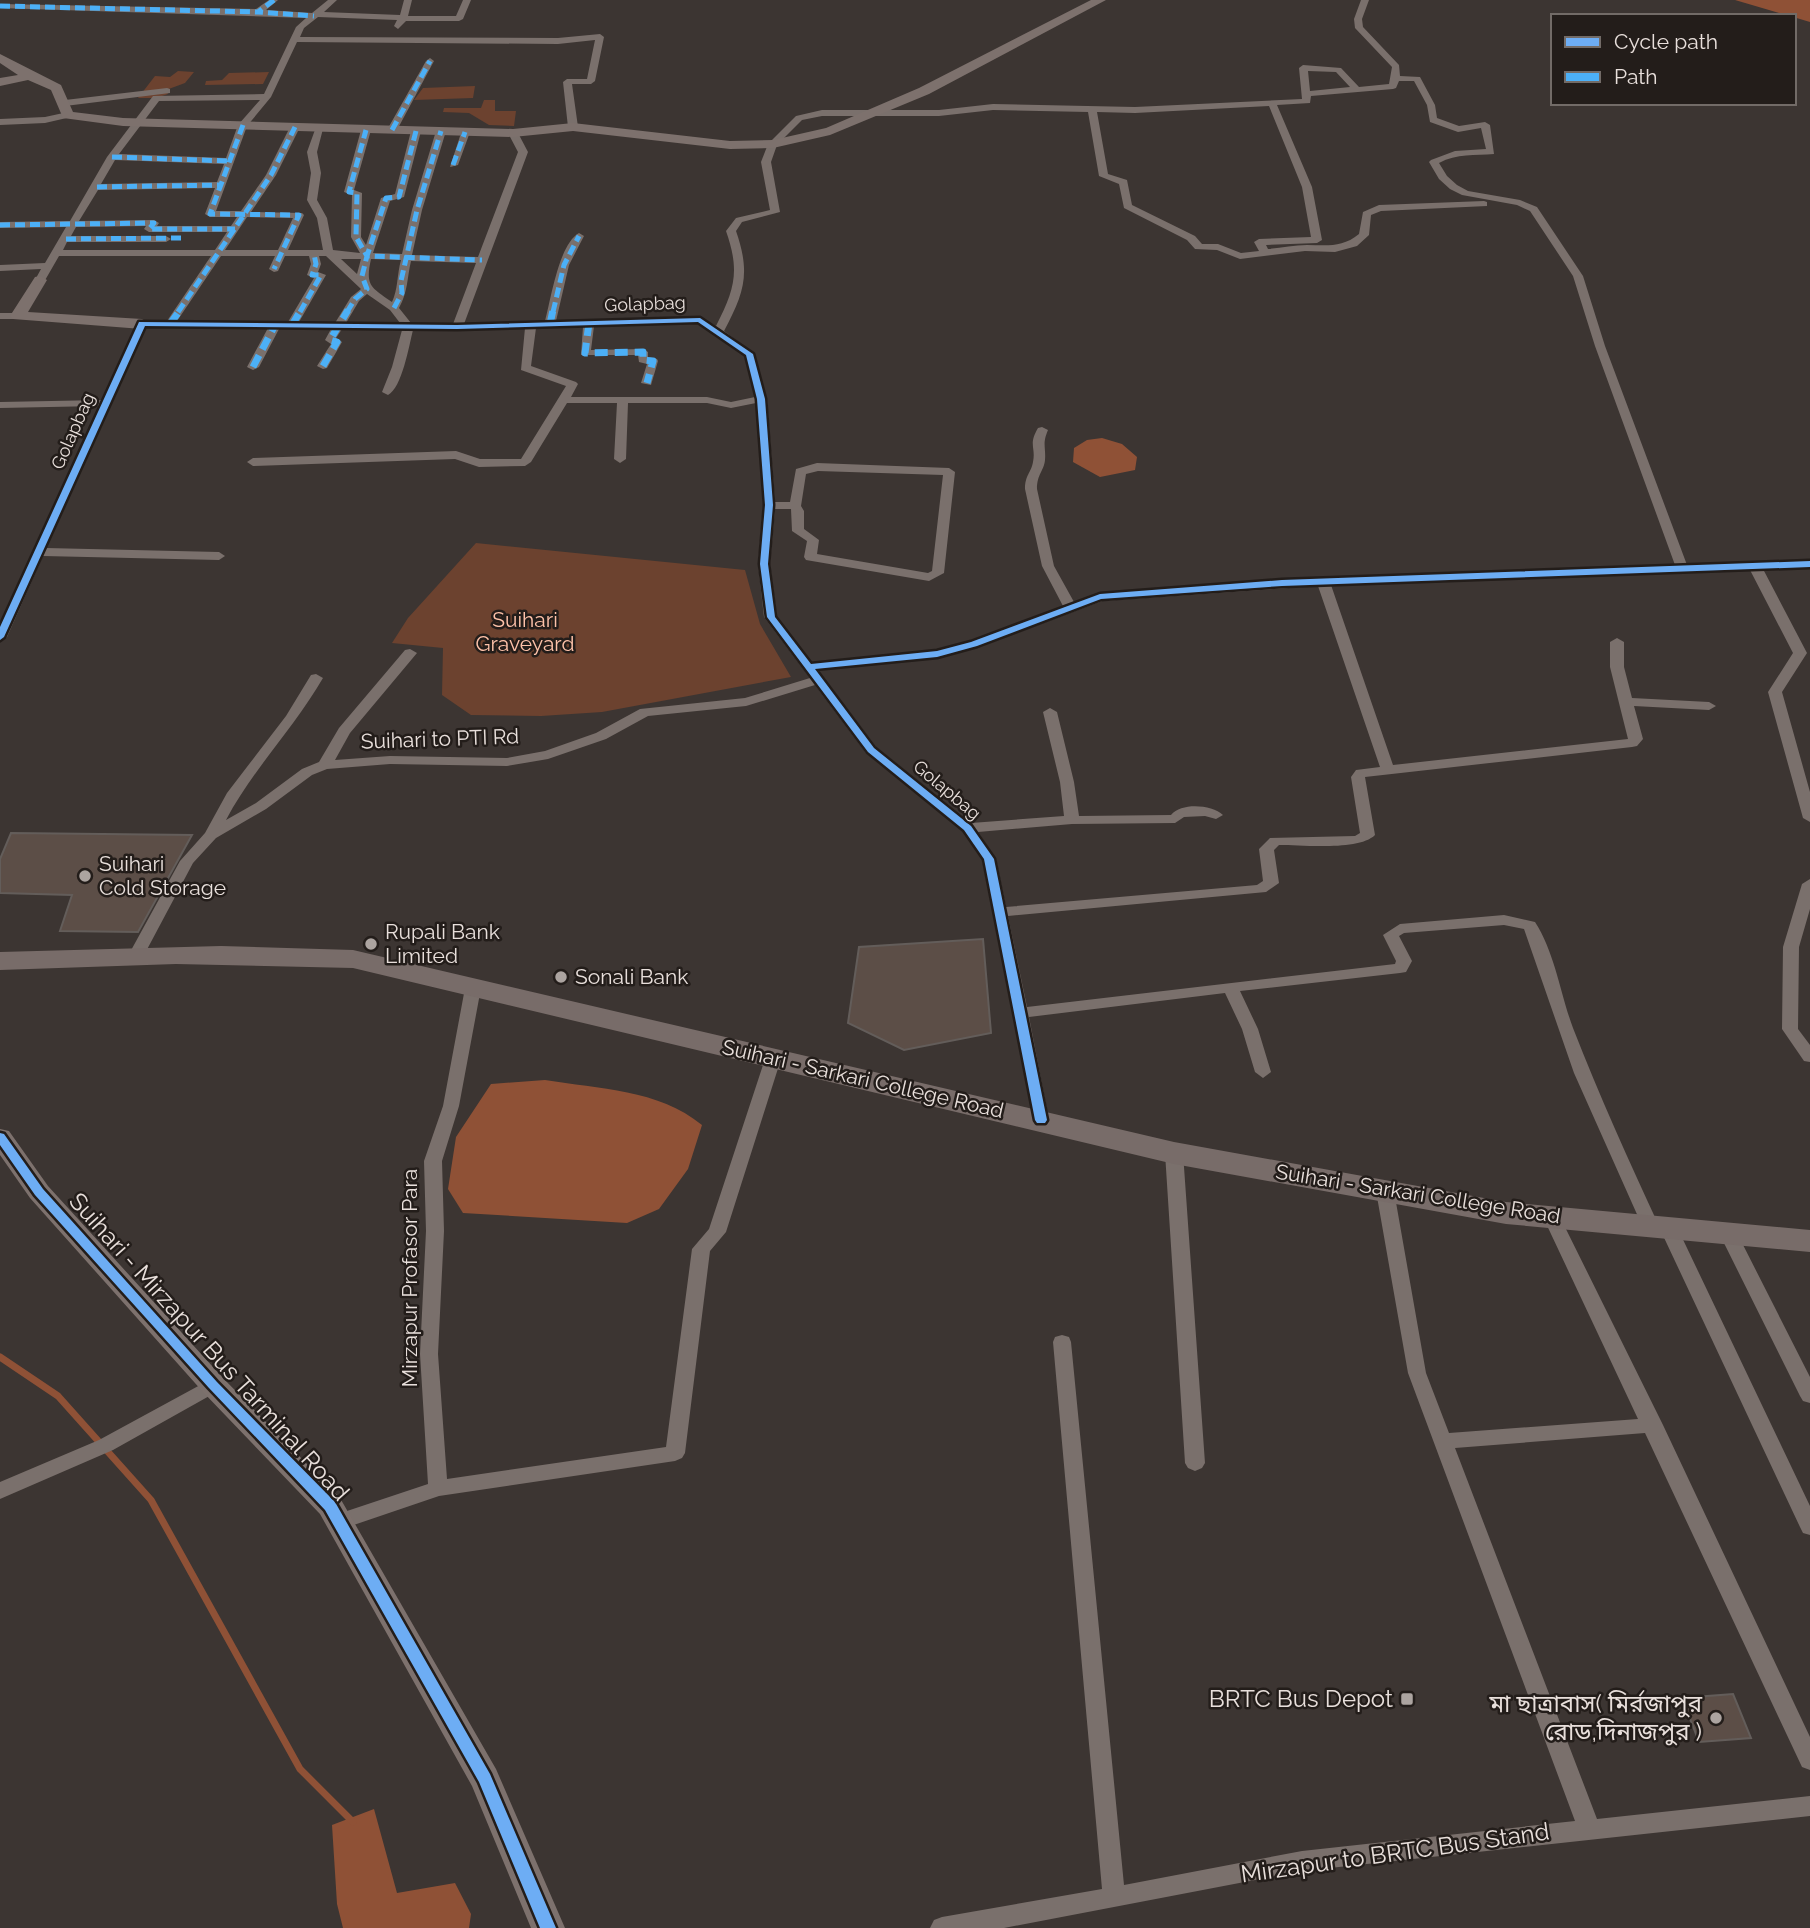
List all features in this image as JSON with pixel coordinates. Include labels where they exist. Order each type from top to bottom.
[{"type":"highway","name":"Suihari - Sarkari College Road","points":[[0,961],[136,954],[236,953],[353,959],[1174,1153],[1506,1213],[1810,1241]]},
{"type":"street","points":[[258,12],[274,0]]},
{"type":"street","points":[[274,269],[299,215],[210,215],[243,125],[267,97],[300,27],[333,0]]},
{"type":"street","points":[[390,40],[403,18],[408,0]]},
{"type":"street","points":[[0,6],[459,19],[467,0]]},
{"type":"street","points":[[67,109],[136,123],[513,133],[573,127],[730,145],[773,144],[830,131],[924,91],[1100,0]]},
{"type":"street","points":[[1306,94],[1393,86],[1396,67],[1359,28],[1358,19],[1365,0]]},
{"type":"street","points":[[295,39],[558,41],[600,37],[591,81],[567,82],[573,127]]},
{"type":"street","points":[[0,58],[29,76],[56,88],[67,109]]},
{"type":"street","points":[[392,130],[430,61]]},
{"type":"street","points":[[718,332],[737,295],[742,259],[731,231],[739,220],[775,212],[766,162],[773,144],[799,118],[822,113],[939,113],[993,107],[1092,109],[1307,101],[1303,68],[1338,70],[1357,90]]},
{"type":"street","points":[[0,82],[29,76]]},
{"type":"street","points":[[1395,78],[1417,79],[1431,105],[1433,120],[1458,129],[1485,125],[1491,152],[1460,152],[1434,162],[1439,174],[1453,189],[1515,202],[1534,209],[1578,276],[1600,346],[1682,567]]},
{"type":"street","points":[[0,122],[46,120],[67,109],[174,90],[272,85]]},
{"type":"street","points":[[18,316],[97,187],[112,157],[156,98],[267,97]]},
{"type":"street","points":[[1265,253],[1259,242],[1317,240],[1307,187],[1272,103]]},
{"type":"street","points":[[1092,109],[1104,176],[1124,182],[1128,206],[1191,238],[1199,247],[1218,247],[1240,256],[1305,248],[1335,249],[1353,244],[1364,235],[1366,214],[1379,208],[1515,202]]},
{"type":"street","points":[[170,324],[271,176],[295,127]]},
{"type":"street","points":[[321,127],[312,152],[316,173],[312,200],[322,218],[330,254],[367,289],[394,308],[408,327],[398,367],[388,392]]},
{"type":"street","points":[[366,130],[349,192],[357,193],[356,237],[367,257]]},
{"type":"street","points":[[367,289],[362,276],[367,257],[386,198],[399,197],[416,131]]},
{"type":"street","points":[[394,308],[402,293],[401,281],[417,210],[441,131]]},
{"type":"street","points":[[453,165],[465,132]]},
{"type":"street","points":[[457,327],[523,152],[513,133]]},
{"type":"street","points":[[112,157],[228,161]]},
{"type":"street","points":[[97,187],[221,185]]},
{"type":"street","points":[[0,225],[154,223],[149,229],[235,229]]},
{"type":"street","points":[[550,324],[564,265],[579,236]]},
{"type":"street","points":[[65,239],[228,239]]},
{"type":"street","points":[[57,253],[330,254],[482,260]]},
{"type":"street","points":[[292,326],[321,275],[312,275],[316,264],[314,254]]},
{"type":"street","points":[[0,268],[49,266]]},
{"type":"street","points":[[323,366],[337,342],[330,340],[355,299],[367,289]]},
{"type":"street","points":[[0,316],[142,324]]},
{"type":"street","name":"Golapbag","points":[[0,637],[142,324],[457,327],[700,320],[749,354],[761,399],[769,505],[764,564],[771,617],[871,750],[968,828],[989,859],[1041,1120]]},
{"type":"street","points":[[589,323],[584,353],[643,352],[643,360],[653,360],[647,383]]},
{"type":"street","points":[[253,367],[275,325]]},
{"type":"street","points":[[253,462],[456,456],[479,463],[525,462],[535,440],[564,400],[572,384],[525,368],[531,325]]},
{"type":"street","points":[[564,400],[707,400],[731,405],[761,399]]},
{"type":"street","points":[[620,459],[624,400]]},
{"type":"street","points":[[0,405],[104,403]]},
{"type":"street","points":[[1042,430],[1037,442],[1040,462],[1031,476],[1031,489],[1048,566],[1070,607]]},
{"type":"street","points":[[817,467],[949,472],[938,573],[929,578],[810,558],[813,540],[798,531],[798,510],[795,506],[800,472],[817,467]]},
{"type":"street","points":[[769,505],[795,506]]},
{"type":"street","points":[[39,552],[219,556]]},
{"type":"street","name":"Suihari to PTI Rd","points":[[136,954],[187,861],[211,835],[261,806],[307,772],[325,765],[390,760],[507,762],[548,755],[601,736],[645,712],[746,702],[814,673],[937,654],[1024,627],[1100,597],[1324,583],[1810,564]]},
{"type":"street","points":[[1754,565],[1800,653],[1775,692],[1810,818]]},
{"type":"street","points":[[1324,583],[1388,770]]},
{"type":"street","points":[[1000,912],[1261,889],[1271,883],[1266,849],[1275,841],[1357,840],[1368,835],[1358,777],[1367,772],[1632,743],[1636,739],[1618,667],[1616,642]]},
{"type":"street","points":[[325,765],[344,731],[410,653]]},
{"type":"street","points":[[211,835],[241,782],[304,701],[316,678]]},
{"type":"street","points":[[1626,702],[1709,706]]},
{"type":"street","points":[[1050,712],[1072,820]]},
{"type":"street","points":[[968,828],[1072,820],[1175,819],[1180,813],[1207,811],[1216,815]]},
{"type":"street","points":[[1810,884],[1791,947],[1790,1029],[1810,1057]]},
{"type":"street","points":[[1020,1013],[1400,968],[1404,961],[1391,935],[1400,929],[1504,920],[1530,925],[1537,938],[1562,1020],[1595,1102],[1810,1527]]},
{"type":"street","points":[[1230,987],[1250,1029],[1263,1072]]},
{"type":"street","name":"Mirzapur Profasor Para","points":[[438,1488],[429,1354],[435,1231],[433,1161],[451,1106],[473,988]]},
{"type":"street","points":[[1790,1029],[1810,1031]]},
{"type":"street","points":[[339,1522],[438,1488],[675,1453],[701,1249],[717,1232],[774,1059]]},
{"type":"street","name":"Suihari - Mirzapur Bus Tarminal Road","points":[[0,1137],[39,1192],[213,1385],[330,1506],[485,1779],[548,1928]]},
{"type":"street","points":[[1174,1153],[1195,1463]]},
{"type":"street","points":[[1385,1191],[1417,1373],[1589,1828]]},
{"type":"street","points":[[1552,1217],[1810,1760]]},
{"type":"street","points":[[1728,1233],[1810,1396]]},
{"type":"street","points":[[1062,1342],[1114,1898]]},
{"type":"street","points":[[0,1491],[86,1454],[213,1385]]},
{"type":"street","points":[[1444,1441],[1653,1425]]},
{"type":"street","name":"Mirzapur to BRTC Bus Stand","points":[[943,1928],[1114,1898],[1302,1860],[1810,1806]]},
{"type":"green space","points":[[178,71],[194,72],[185,83],[166,90],[168,94],[156,98],[138,98],[155,76],[170,77]]},
{"type":"green space","points":[[269,72],[263,84],[205,85],[206,81],[222,80],[229,73]]},
{"type":"green space","points":[[475,86],[473,98],[414,100],[423,88]]},
{"type":"green space","points":[[484,100],[495,100],[495,111],[516,111],[514,126],[489,125],[469,113],[443,112],[444,108],[481,108]]},
{"type":"green space","name":"Suihari Graveyard","points":[[476,543],[745,570],[760,624],[791,677],[602,712],[541,716],[471,715],[442,695],[443,648],[392,643],[408,618]]},
{"type":"shaded area","points":[[1735,0],[1810,0],[1810,22],[1796,18],[1796,14],[1783,14]]},
{"type":"shaded area","points":[[1102,438],[1122,444],[1137,457],[1135,470],[1100,477],[1073,462],[1074,448],[1087,440]]},
{"type":"shaded area","points":[[545,1080],[647,1097],[685,1113],[702,1125],[688,1169],[659,1209],[627,1223],[463,1213],[448,1189],[456,1137],[491,1084]]},
{"type":"shaded area","points":[[374,1809],[397,1893],[455,1883],[471,1914],[469,1928],[343,1928],[337,1904],[332,1825]]},
{"type":"building","name":"Suihari Cold Storage","points":[[11,833],[192,835],[138,932],[60,931],[72,895],[0,893],[0,859]]},
{"type":"building","points":[[983,939],[991,1033],[904,1050],[848,1023],[859,947]]},
{"type":"building","name":"মা ছাত্রাবাস( মির্রজাপুর রোড,দিনাজপুর )","points":[[1733,1694],[1751,1738],[1699,1742],[1682,1698]]},
{"type":"waterway","points":[[0,1357],[58,1396],[151,1500],[300,1769],[353,1822]]},
{"type":"marked path","points":[[274,0],[258,12],[314,16]]},
{"type":"marked path","points":[[0,6],[258,12]]},
{"type":"marked path","points":[[392,130],[430,61]]},
{"type":"marked path","points":[[243,125],[210,214],[299,215],[274,269]]},
{"type":"marked path","points":[[170,324],[271,175],[295,127]]},
{"type":"marked path","points":[[323,366],[337,342],[330,340],[355,299],[367,289],[362,276],[367,256],[356,237],[357,193],[349,192],[366,130]]},
{"type":"marked path","points":[[416,131],[399,197],[386,198],[367,256],[482,260]]},
{"type":"marked path","points":[[394,308],[402,293],[401,281],[417,210],[441,131]]},
{"type":"marked path","points":[[453,165],[465,132]]},
{"type":"marked path","points":[[112,157],[228,161]]},
{"type":"marked path","points":[[97,187],[221,185]]},
{"type":"marked path","points":[[0,225],[154,223],[149,229],[235,229]]},
{"type":"marked path","points":[[550,324],[564,265],[579,236]]},
{"type":"marked path","points":[[66,239],[183,238]]},
{"type":"marked path","points":[[292,325],[321,275],[312,275],[316,264],[314,254]]},
{"type":"marked path","points":[[589,323],[585,353],[643,352],[643,360],[653,361],[647,383]]},
{"type":"marked path","points":[[253,367],[275,325]]},
{"type":"cycle path","points":[[0,637],[142,324],[457,327],[700,320],[749,354],[761,399],[769,505],[764,564],[771,617],[871,750],[968,828],[989,859],[1041,1120]]},
{"type":"cycle path","points":[[810,667],[937,654],[974,644],[1100,597],[1282,583],[1810,564]]},
{"type":"cycle path","points":[[0,1137],[39,1192],[213,1385],[330,1506],[485,1779],[548,1928]]},
{"type":"place","name":"Suihari Cold Storage","points":[[85,876]]},
{"type":"place","name":"Rupali Bank Limited","points":[[371,944]]},
{"type":"place","name":"Sonali Bank","points":[[561,977]]},
{"type":"place","name":"BRTC Bus Depot","points":[[1407,1699]]},
{"type":"place","name":"মা ছাত্রাবাস( মির্রজাপুর রোড,দিনাজপুর )","points":[[1716,1718]]}]
